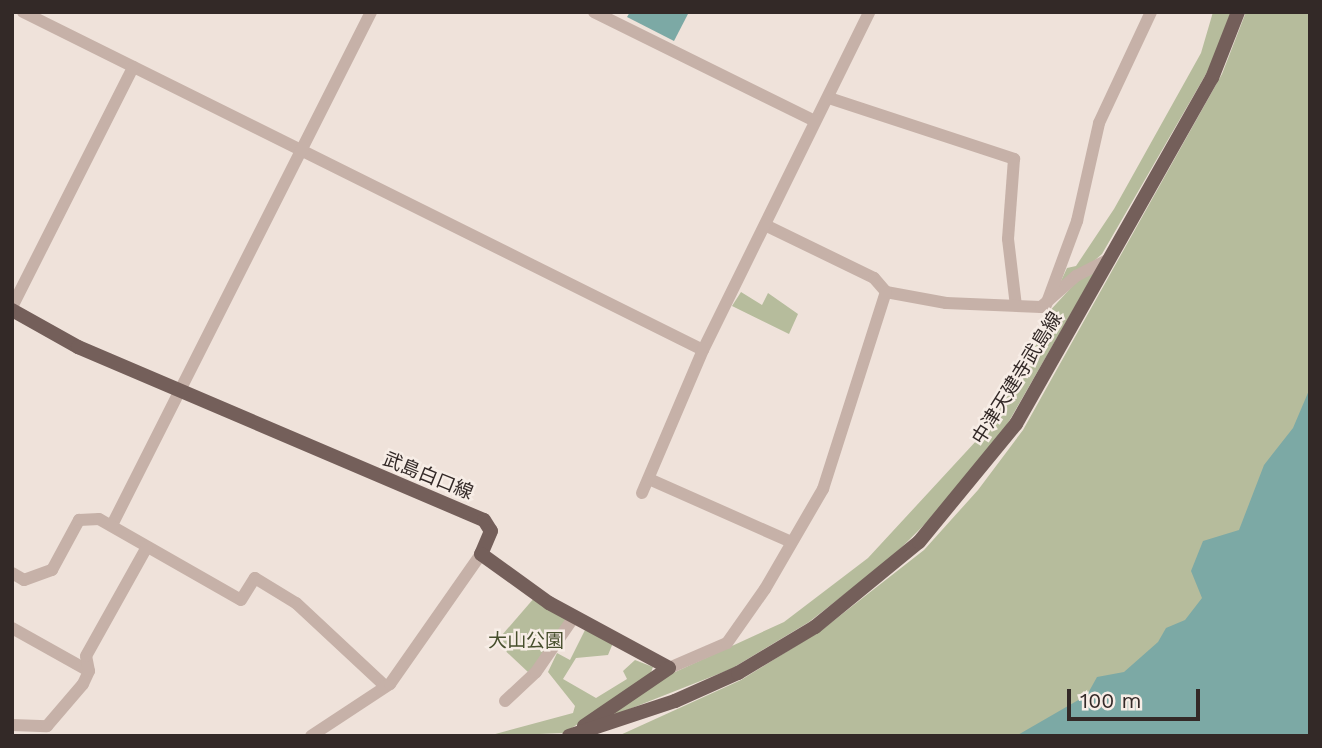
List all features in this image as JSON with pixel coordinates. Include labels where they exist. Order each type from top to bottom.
[{"type":"main road","name":"中津天建寺武島線","points":[[570,735],[675,701],[738,673],[814,627],[919,542],[1016,424],[1212,78],[1238,12]]},
{"type":"main road","name":"武島白口線","points":[[12,309],[78,347],[484,520],[491,531],[481,555]]},
{"type":"main road","points":[[481,555],[574,617],[669,667],[570,735]]},
{"type":"street","points":[[23,12],[703,350]]},
{"type":"street","points":[[112,524],[172,398],[182,393],[371,12]]},
{"type":"street","points":[[594,12],[815,121]]},
{"type":"street","points":[[642,493],[703,350],[869,12]]},
{"type":"street","points":[[1046,306],[1077,221],[1099,123],[1151,12]]},
{"type":"street","points":[[12,309],[133,67]]},
{"type":"street","points":[[829,98],[1014,159],[1008,239],[1016,306]]},
{"type":"street","points":[[765,226],[874,278],[886,292],[946,303],[1046,306],[1076,276],[1110,259]]},
{"type":"street","points":[[669,667],[719,647],[740,630],[822,489],[886,292]]},
{"type":"street","points":[[649,478],[791,542]]},
{"type":"street","points":[[12,573],[24,580],[52,569],[86,516],[112,524],[241,600],[255,578],[286,596],[383,684],[390,684],[422,646],[481,555]]},
{"type":"street","points":[[12,725],[47,726],[89,671],[86,656],[147,547]]},
{"type":"street","points":[[505,701],[536,672],[574,617]]},
{"type":"street","points":[[12,628],[89,671]]},
{"type":"street","points":[[311,736],[350,714],[383,684]]},
{"type":"green space","points":[[1213,12],[1231,12],[1210,67],[1102,254],[1054,296],[1067,268],[1076,266],[1114,209],[1201,53]]},
{"type":"green space","points":[[1246,12],[1310,12],[1310,431],[1190,630],[1029,736],[618,736],[741,680],[823,629],[924,550],[978,490],[1023,430],[1222,74]]},
{"type":"green space","points":[[1096,270],[1008,423],[956,493],[891,558],[809,622],[731,669],[594,723],[673,673],[784,622],[868,558],[989,427],[1031,355],[1046,315],[1078,280]]},
{"type":"green space","points":[[741,292],[762,305],[768,293],[798,314],[789,334],[732,306]]},
{"type":"green space","name":"大山公園","points":[[535,597],[568,619],[529,673],[496,642]]},
{"type":"green space","points":[[585,630],[613,643],[608,655],[576,658],[563,679],[596,698],[627,679],[623,671],[635,660],[653,667],[649,678],[564,733],[488,736],[573,713],[575,706],[548,672],[557,653],[570,660]]},
{"type":"water","points":[[630,12],[689,12],[674,41],[627,17]]},
{"type":"water","points":[[1310,388],[1310,736],[1016,736],[1087,695],[1097,677],[1124,672],[1158,642],[1166,628],[1185,620],[1202,598],[1191,571],[1203,541],[1239,530],[1264,465],[1293,428]]}]
